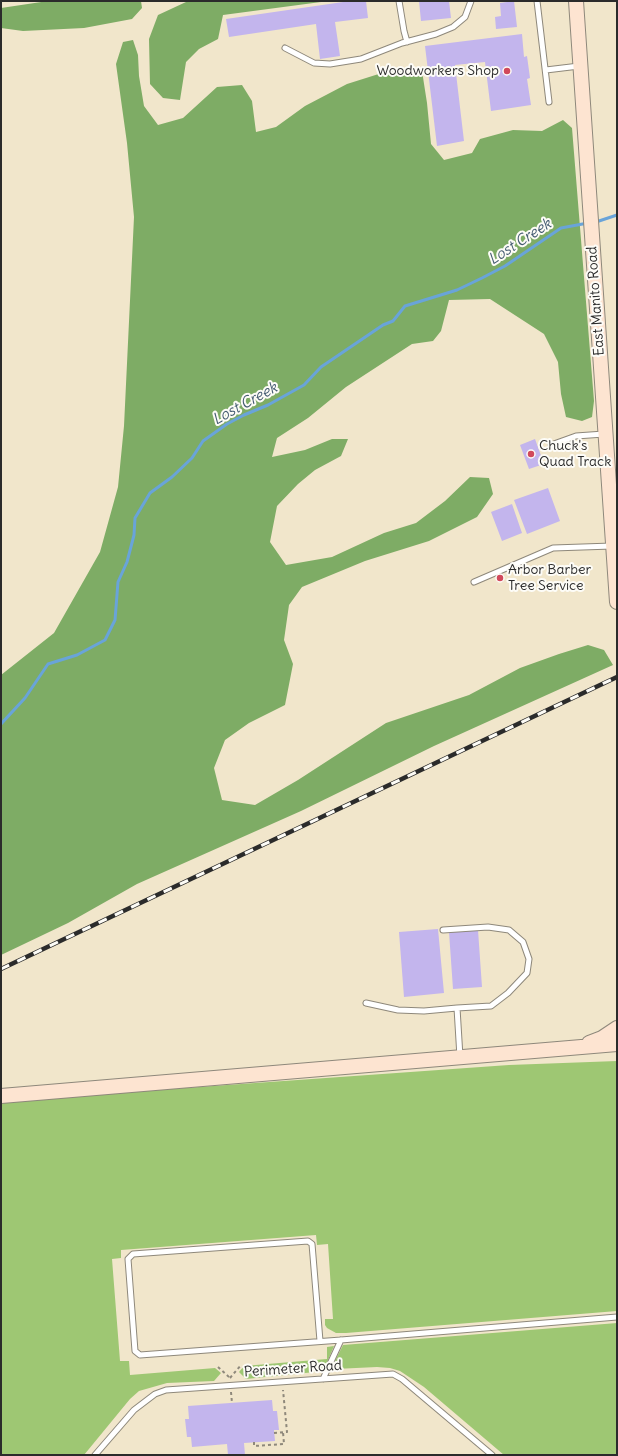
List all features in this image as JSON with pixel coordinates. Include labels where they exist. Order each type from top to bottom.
[{"type":"main road","name":"East Manito Road","points":[[576,1],[617,602]]},
{"type":"main road","points":[[571,1049],[602,1038],[617,1028]]},
{"type":"main road","points":[[1,1096],[617,1044]]},
{"type":"lane","points":[[399,1],[407,42]]},
{"type":"lane","points":[[285,48],[314,63],[330,64],[360,59],[453,27],[464,17],[471,1]]},
{"type":"lane","points":[[536,1],[549,102]]},
{"type":"lane","points":[[546,70],[580,66]]},
{"type":"lane","points":[[551,445],[576,436],[605,434]]},
{"type":"lane","points":[[474,582],[553,548],[613,546]]},
{"type":"lane","points":[[366,1003],[398,1010],[424,1011],[490,1006],[508,993],[527,973],[529,959],[523,942],[509,930],[488,927],[443,930]]},
{"type":"lane","points":[[457,1008],[461,1058]]},
{"type":"lane","points":[[320,1341],[312,1244],[308,1241],[133,1254],[128,1259],[135,1351],[140,1355],[341,1340],[617,1317]]},
{"type":"lane","points":[[322,1378],[341,1340]]},
{"type":"lane","name":"Perimeter Road","points":[[95,1455],[144,1400],[166,1390],[393,1374],[402,1379],[492,1455]]},
{"type":"path","points":[[218,1367],[230,1379],[241,1365]]},
{"type":"path","points":[[274,1433],[287,1432],[283,1385]]},
{"type":"path","points":[[231,1391],[232,1403]]},
{"type":"path","points":[[254,1442],[254,1446],[284,1444],[283,1432]]},
{"type":"path","points":[[271,1441],[272,1445]]},
{"type":"green space","points":[[48,1],[141,1],[142,8],[132,19],[84,28],[23,31],[1,28],[1,8]]},
{"type":"green space","points":[[186,2],[321,2],[223,15],[218,39],[199,49],[186,62],[180,100],[163,98],[150,84],[149,39],[158,15]]},
{"type":"green space","points":[[133,40],[138,55],[139,76],[144,106],[158,125],[183,118],[217,87],[242,85],[252,101],[256,132],[276,127],[305,106],[347,84],[385,72],[422,71],[431,144],[444,160],[472,153],[480,139],[513,130],[542,131],[563,120],[572,128],[594,401],[592,417],[582,421],[566,417],[561,394],[558,362],[544,334],[490,299],[449,300],[441,331],[433,341],[412,344],[346,387],[308,418],[277,438],[272,457],[305,450],[332,439],[348,439],[341,456],[315,470],[298,484],[277,506],[270,542],[286,565],[332,557],[384,533],[416,523],[445,501],[470,477],[489,478],[493,494],[477,517],[429,541],[365,561],[302,587],[289,605],[284,640],[293,664],[285,705],[249,723],[225,740],[214,768],[222,800],[255,805],[298,780],[386,723],[469,695],[520,668],[559,654],[588,645],[604,650],[613,665],[434,746],[301,811],[137,884],[68,923],[1,955],[1,675],[54,633],[100,552],[118,487],[124,426],[134,217],[127,143],[116,64],[123,42]]},
{"type":"green space","points":[[617,1061],[617,1311],[336,1333],[327,1328],[325,1325],[325,1319],[333,1319],[328,1244],[317,1245],[316,1235],[121,1250],[121,1258],[112,1259],[120,1361],[129,1361],[130,1375],[215,1368],[221,1373],[214,1381],[167,1383],[139,1391],[130,1399],[84,1455],[1,1455],[1,1103],[30,1099],[509,1065]]},
{"type":"green space","points":[[617,1323],[617,1455],[504,1455],[424,1387],[400,1371],[390,1368],[377,1367],[335,1369],[332,1367],[343,1345]]},
{"type":"green space","points":[[334,1346],[325,1367],[320,1371],[246,1379],[239,1372],[244,1366],[327,1359],[327,1347]]},
{"type":"building","points":[[343,1],[366,1],[368,18],[335,22],[340,56],[320,59],[316,24],[229,37],[226,19]]},
{"type":"building","points":[[419,1],[449,1],[451,18],[421,21]]},
{"type":"building","points":[[514,1],[517,27],[496,29],[495,17],[501,16],[500,3]]},
{"type":"building","points":[[522,34],[524,57],[527,56],[530,78],[527,79],[531,105],[491,111],[485,62],[455,65],[464,141],[437,146],[425,46]]},
{"type":"building","points":[[535,439],[544,464],[529,469],[520,445]]},
{"type":"building","points":[[548,488],[560,521],[527,534],[514,500]]},
{"type":"building","points":[[512,504],[522,533],[502,541],[491,512]]},
{"type":"building","points":[[438,929],[444,993],[404,997],[399,932]]},
{"type":"building","points":[[478,930],[482,987],[453,989],[449,932]]},
{"type":"building","points":[[272,1400],[273,1411],[277,1411],[279,1430],[274,1430],[275,1441],[244,1443],[245,1455],[228,1455],[227,1444],[192,1447],[191,1437],[187,1437],[185,1419],[189,1419],[188,1406]]},
{"type":"waterway","name":"Lost Creek","points":[[596,222],[617,215]]},
{"type":"waterway","name":"Lost Creek","points":[[1,724],[25,698],[48,664],[77,655],[105,640],[115,620],[118,582],[127,562],[134,535],[135,518],[150,493],[172,477],[192,458],[203,441],[227,424],[268,405],[304,385],[321,367],[383,325],[393,321],[405,306],[457,290],[505,266],[561,228],[588,223]]},
{"type":"railway","points":[[1,969],[617,677]]},
{"type":"place","name":"Woodworkers Shop","points":[[507,71]]},
{"type":"place","name":"Chuck's Quad Track","points":[[531,454]]},
{"type":"place","name":"Arbor Barber Tree Service","points":[[500,578]]}]
